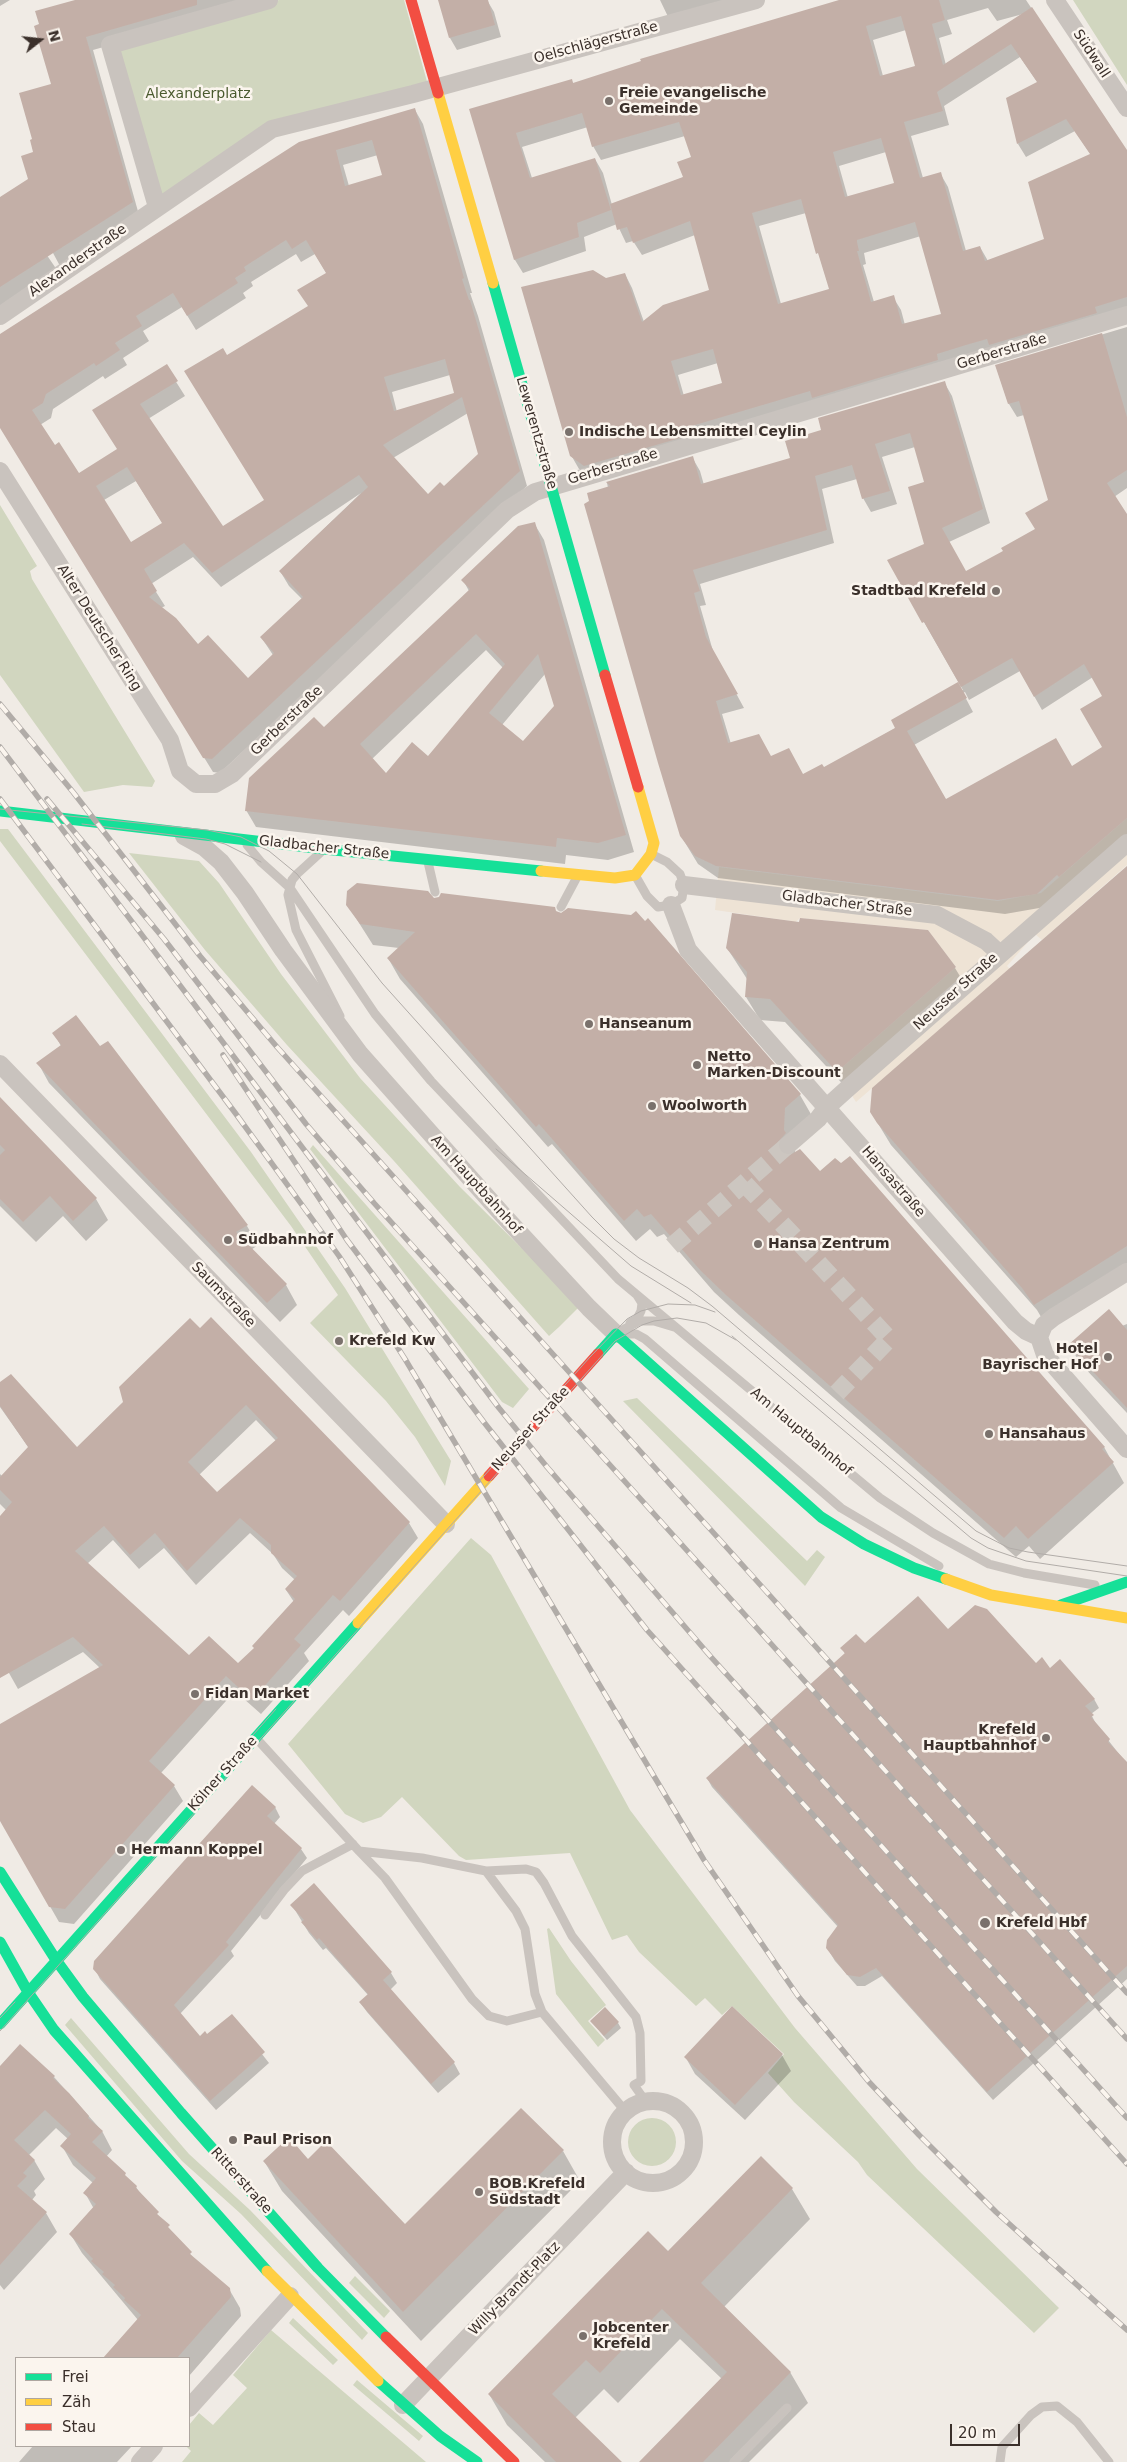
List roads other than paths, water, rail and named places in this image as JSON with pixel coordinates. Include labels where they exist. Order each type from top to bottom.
[{"type":"street","points":[[269,0],[110,46],[157,207],[272,129],[436,86]]},
{"type":"street","name":"Lewerentzstraße","points":[[411,0],[654,843],[651,854]]},
{"type":"street","name":"Oelschlägerstraße","points":[[436,86],[756,0]]},
{"type":"street","name":"Südwall","points":[[1055,0],[1127,108]]},
{"type":"street","name":"Alexanderstraße","points":[[0,316],[157,207]]},
{"type":"street","name":"Gerberstraße","points":[[196,784],[215,784],[232,774],[507,510],[520,500],[551,486],[1127,315]]},
{"type":"street","name":"Alter Deutscher Ring","points":[[0,471],[170,740],[180,771],[196,784]]},
{"type":"street","name":"Gladbacher Straße","points":[[0,811],[324,849],[615,878],[635,875]]},
{"type":"street","name":"Am Hauptbahnhof","points":[[170,830],[204,847],[221,862],[360,1054],[526,1240],[616,1334],[821,1516],[864,1544],[903,1563],[952,1583],[991,1595],[1112,1617]]},
{"type":"street","name":"Neusser Straße","points":[[788,1145],[818,1119],[827,1107],[999,953],[1127,843]]},
{"type":"street","points":[[635,875],[651,854]]},
{"type":"street","name":"Gladbacher Straße","points":[[684,885],[937,915],[986,941],[999,953]]},
{"type":"street","name":"Hansastraße","points":[[671,904],[688,950],[1015,1322],[1026,1331],[1039,1337]]},
{"type":"street","name":"Saumstraße","points":[[0,1064],[446,1524]]},
{"type":"street","points":[[1127,1272],[1054,1317],[1044,1325],[1039,1337],[1045,1355],[1127,1449]]},
{"type":"street","name":"Neusser Straße","points":[[446,1524],[616,1334]]},
{"type":"street","name":"Kölner Straße","points":[[0,2024],[446,1524]]},
{"type":"street","points":[[1113,1588],[1127,1582]]},
{"type":"street","name":"Am Hauptbahnhof","points":[[1056,1606],[1113,1588]]},
{"type":"street","points":[[1112,1617],[1127,1618]]},
{"type":"street","points":[[1112,1617],[1127,1624]]},
{"type":"street","name":"Ritterstraße","points":[[0,1872],[56,1960],[83,1997],[181,2113],[318,2268],[428,2380],[514,2462]]},
{"type":"street","points":[[0,1942],[28,1992],[60,2037],[173,2168],[290,2296],[403,2405],[440,2436],[478,2462]]},
{"type":"street","points":[[646,2102],[660,2102],[672,2106],[683,2114],[691,2125],[694,2138],[693,2152],[687,2165],[677,2175],[665,2181],[651,2183],[638,2180],[626,2172],[614,2154],[613,2142],[618,2121],[626,2112],[646,2102]]},
{"type":"street","name":"Willy-Brandt-Platz","points":[[403,2405],[626,2172]]},
{"type":"street","points":[[190,2407],[290,2296]]},
{"type":"street","points":[[140,2462],[153,2447]]},
{"type":"lane","name":"Am Hauptbahnhof","points":[[242,839],[261,862],[290,888],[375,1014],[431,1081],[590,1252],[635,1292],[880,1498],[932,1534],[989,1564],[1024,1573],[1113,1588]]},
{"type":"lane","points":[[290,888],[297,874],[324,849]]},
{"type":"lane","points":[[635,875],[647,896],[658,908],[682,898],[684,885],[680,874],[667,862],[651,854]]},
{"type":"lane","points":[[427,859],[435,892]]},
{"type":"lane","points":[[561,907],[578,874]]},
{"type":"lane","name":"Am Hauptbahnhof","points":[[290,888],[291,913],[296,930],[360,1054]]},
{"type":"lane","points":[[616,1334],[623,1326],[637,1319],[641,1311],[642,1303],[635,1292]]},
{"type":"lane","points":[[616,1334],[639,1321],[654,1320],[681,1330]]},
{"type":"lane","name":"Am Hauptbahnhof","points":[[616,1334],[636,1334],[645,1338],[841,1508],[991,1595]]},
{"type":"lane","points":[[1113,1588],[1127,1589]]},
{"type":"lane","points":[[256,1738],[384,1878],[472,1999],[489,2016],[507,2021],[542,2012]]},
{"type":"lane","points":[[266,1915],[284,1890],[302,1871],[356,1847],[486,1871],[526,1869],[536,1872],[544,1883],[572,1936],[636,2017],[640,2033],[641,2081],[634,2085],[646,2102]]},
{"type":"lane","points":[[486,1871],[516,1911],[525,1930],[535,1994],[542,2012],[626,2112]]},
{"type":"lane","points":[[1000,2462],[1002,2447],[1031,2415],[1042,2407],[1057,2406],[1077,2422],[1109,2462]]},
{"type":"lane","points":[[734,2462],[787,2408]]},
{"type":"tunnel","points":[[672,1246],[788,1145]]},
{"type":"tunnel","points":[[745,1184],[889,1339],[837,1393]]},
{"type":"tram line","points":[[0,809],[207,830],[241,837],[269,851],[297,874],[382,983],[592,1217],[614,1239],[639,1258],[688,1288],[712,1306],[976,1531],[1009,1548],[1127,1566]]},
{"type":"tram line","points":[[82,824],[206,839],[225,844],[261,862]]},
{"type":"tram line","points":[[496,1149],[631,1266],[691,1303]]},
{"type":"tram line","points":[[476,1485],[590,1357],[627,1319],[641,1311],[668,1304],[695,1305],[715,1312]]},
{"type":"tram line","points":[[0,2031],[615,1341],[642,1325],[654,1321],[677,1318],[706,1323],[736,1340]]},
{"type":"tram line","points":[[732,1336],[971,1538],[988,1548],[1026,1561],[1127,1576]]},
{"type":"tram line","points":[[245,1744],[276,1709]]},
{"type":"tram line","points":[[0,2018],[15,2002]]},
{"type":"railway","points":[[0,704],[73,792],[200,956],[277,1047],[1127,1993]]},
{"type":"railway","points":[[0,747],[499,1408],[547,1467],[711,1657],[1127,2118]]},
{"type":"railway","points":[[0,799],[236,1114],[339,1256],[405,1359],[704,1860],[798,1996],[869,2082],[919,2135],[996,2212],[1127,2330]]},
{"type":"railway","points":[[47,799],[164,939],[306,1124],[374,1203],[1127,2039]]},
{"type":"railway","points":[[223,1055],[347,1240],[483,1421],[647,1630],[1127,2164]]},
{"type":"place","name":"Freie evangelische Gemeinde","points":[[609,101]]},
{"type":"place","name":"Indische Lebensmittel Ceylin","points":[[569,432]]},
{"type":"place","name":"Stadtbad Krefeld","points":[[996,591]]},
{"type":"place","name":"Hanseanum","points":[[589,1024]]},
{"type":"place","name":"Netto Marken-Discount","points":[[697,1065]]},
{"type":"place","name":"Woolworth","points":[[652,1106]]},
{"type":"place","name":"Südbahnhof","points":[[228,1240]]},
{"type":"place","name":"Hansa Zentrum","points":[[758,1244]]},
{"type":"place","name":"Krefeld Kw","points":[[339,1341]]},
{"type":"place","name":"Hotel Bayrischer Hof","points":[[1108,1357]]},
{"type":"place","name":"Hansahaus","points":[[989,1434]]},
{"type":"place","name":"Fidan Market","points":[[195,1694]]},
{"type":"place","name":"Krefeld Hauptbahnhof","points":[[1046,1738]]},
{"type":"place","name":"Hermann Koppel","points":[[121,1850]]},
{"type":"place","name":"Krefeld Hbf","points":[[985,1923]]},
{"type":"place","name":"Paul Prison","points":[[233,2140]]},
{"type":"place","name":"BOB.Krefeld Südstadt","points":[[479,2192]]},
{"type":"place","name":"Jobcenter Krefeld","points":[[583,2336]]},
{"type":"park label","name":"Alexanderplatz","points":[[198,94]]}]
